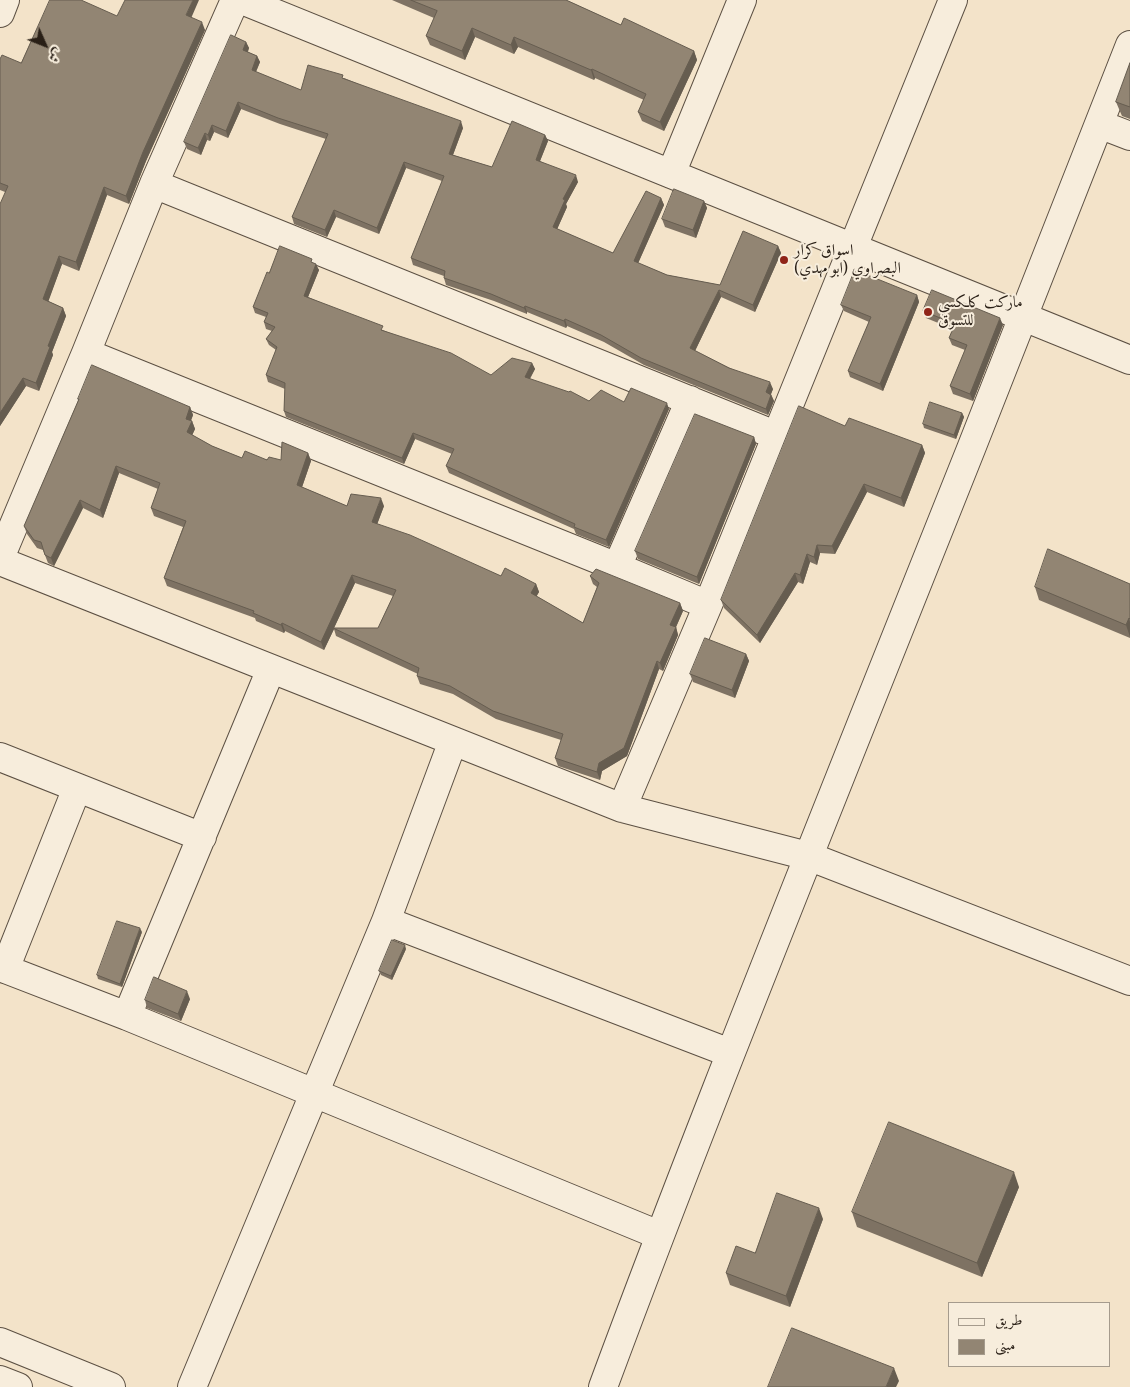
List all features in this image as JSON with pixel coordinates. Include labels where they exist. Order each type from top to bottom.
[{"type":"street","points":[[0,13],[5,0]]},
{"type":"street","points":[[235,0],[154,184],[86,354],[0,559],[622,808],[808,856],[1130,981]]},
{"type":"street","points":[[242,0],[1130,360]]},
{"type":"street","points":[[671,174],[742,0]]},
{"type":"street","points":[[622,808],[708,605],[952,0]]},
{"type":"street","points":[[603,1387],[659,1235],[730,1053],[1024,317],[1130,45]]},
{"type":"street","points":[[1099,124],[1130,136]]},
{"type":"street","points":[[154,184],[775,435]]},
{"type":"street","points":[[86,354],[617,566],[708,605]]},
{"type":"street","points":[[617,566],[690,400]]},
{"type":"street","points":[[127,1016],[271,668]]},
{"type":"street","points":[[192,1387],[386,921],[453,741]]},
{"type":"street","points":[[0,757],[202,837]]},
{"type":"street","points":[[77,788],[3,968],[127,1016],[659,1235]]},
{"type":"street","points":[[386,921],[730,1053]]},
{"type":"street","points":[[0,1342],[111,1387]]},
{"type":"street","points":[[0,1380],[18,1387]]},
{"type":"building","points":[[50,0],[81,0],[117,16],[125,0],[193,0],[186,15],[202,22],[143,152],[126,196],[104,187],[76,262],[59,256],[43,299],[63,308],[48,346],[50,347],[36,383],[23,378],[0,413],[0,204],[8,186],[0,183],[0,59],[2,55],[21,63]]},
{"type":"building","points":[[411,0],[566,0],[621,25],[624,18],[694,51],[660,122],[638,112],[646,94],[592,69],[514,37],[511,45],[472,28],[462,51],[426,36],[437,11]]},
{"type":"building","points":[[231,35],[246,42],[243,50],[257,56],[252,70],[301,90],[308,65],[343,75],[342,78],[461,121],[449,154],[492,167],[512,121],[545,135],[536,160],[576,175],[563,199],[565,200],[553,227],[613,253],[646,191],[661,198],[634,261],[667,275],[720,285],[743,231],[778,246],[753,305],[719,290],[690,348],[729,368],[770,382],[766,392],[771,395],[766,409],[641,358],[601,335],[565,319],[564,321],[525,306],[524,308],[491,294],[444,278],[445,271],[411,258],[444,176],[404,162],[377,228],[334,210],[325,230],[292,217],[328,134],[278,118],[238,102],[226,131],[212,125],[208,135],[205,133],[198,148],[184,142]]},
{"type":"building","points":[[1130,63],[1130,107],[1116,102]]},
{"type":"building","points":[[674,189],[704,201],[693,230],[662,219]]},
{"type":"building","points":[[280,246],[312,259],[311,262],[316,264],[304,296],[383,326],[381,330],[451,353],[491,375],[512,358],[532,363],[525,377],[570,391],[589,401],[601,390],[624,402],[631,388],[667,403],[606,540],[574,527],[575,524],[446,466],[454,449],[413,433],[402,458],[284,411],[285,383],[266,375],[277,347],[266,339],[275,327],[264,322],[268,313],[253,307]]},
{"type":"building","points":[[855,270],[917,295],[880,384],[848,371],[871,317],[841,305]]},
{"type":"building","points":[[932,290],[1000,318],[970,394],[950,386],[967,345],[949,338],[955,324],[923,311]]},
{"type":"building","points":[[92,365],[190,407],[186,419],[192,421],[187,432],[212,446],[242,458],[245,451],[267,460],[269,457],[281,460],[282,442],[308,453],[297,485],[347,506],[351,494],[381,498],[372,522],[410,535],[501,576],[505,568],[536,584],[531,593],[583,623],[599,583],[590,576],[596,569],[680,603],[670,625],[676,627],[660,663],[657,661],[624,748],[599,763],[597,772],[555,758],[563,734],[493,711],[450,686],[417,676],[419,668],[333,628],[378,628],[396,590],[352,575],[321,642],[282,623],[281,625],[253,613],[254,611],[164,578],[186,521],[151,508],[160,483],[116,466],[100,510],[80,500],[51,558],[45,555],[41,542],[34,540],[24,526]]},
{"type":"building","points":[[930,402],[962,413],[954,435],[923,424]]},
{"type":"building","points":[[799,406],[845,426],[849,418],[922,445],[901,498],[864,484],[832,546],[817,545],[814,557],[807,554],[800,575],[795,573],[757,635],[721,600]]},
{"type":"building","points":[[695,414],[754,437],[697,577],[635,551]]},
{"type":"building","points":[[1048,549],[1130,584],[1130,619],[1126,625],[1035,587]]},
{"type":"building","points":[[705,638],[746,654],[732,690],[690,674]]},
{"type":"building","points":[[117,921],[140,928],[120,984],[97,975]]},
{"type":"building","points":[[392,940],[405,945],[391,976],[379,971]]},
{"type":"building","points":[[154,977],[187,991],[178,1014],[145,1000]]},
{"type":"building","points":[[889,1122],[1014,1172],[977,1263],[852,1212]]},
{"type":"building","points":[[777,1193],[819,1208],[786,1296],[726,1273],[736,1246],[755,1253]]},
{"type":"building","points":[[792,1328],[894,1368],[886,1387],[768,1387]]},
{"type":"place","name":"اسواق كرار البصراوي (ابو مهدي)","points":[[784,260]]},
{"type":"place","name":"ماركت كلكسي للتسوق","points":[[928,312]]}]
